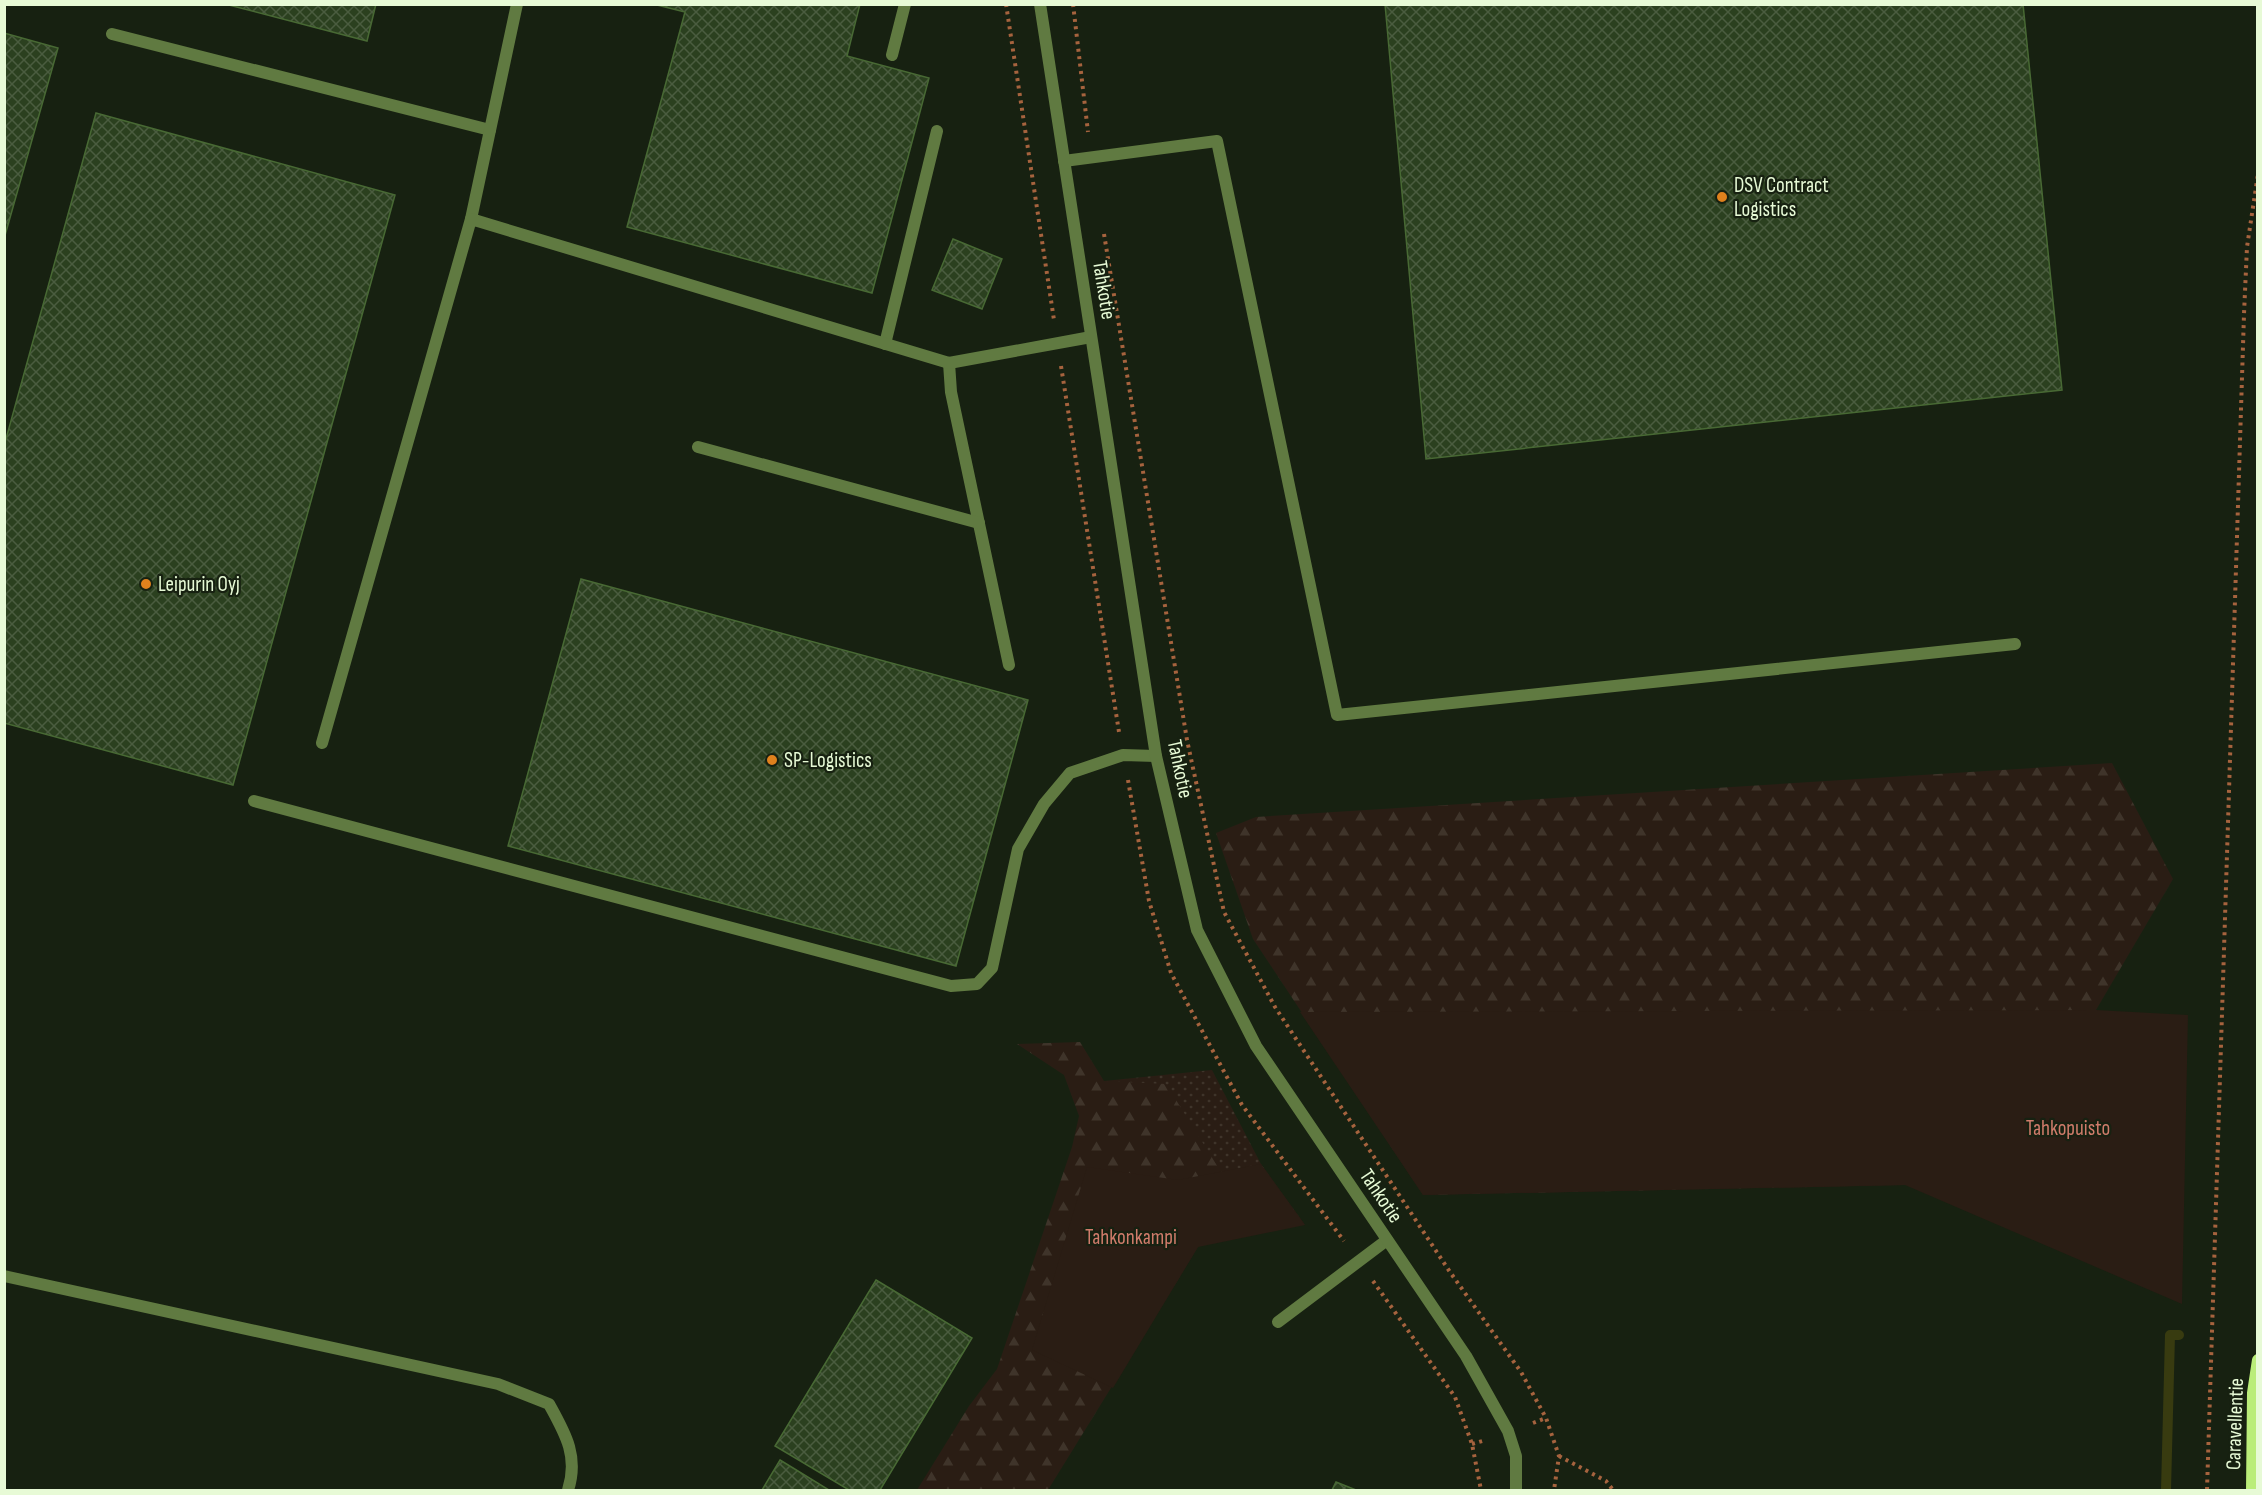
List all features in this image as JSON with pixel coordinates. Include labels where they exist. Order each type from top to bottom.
[{"type":"main road","name":"Caravellentie","points":[[2252,1491],[2253,1393],[2258,1360]]},
{"type":"street","points":[[322,743],[471,219],[517,4]]},
{"type":"street","points":[[892,55],[905,4]]},
{"type":"street","name":"Tahkotie","points":[[1040,4],[1156,756],[1197,930],[1256,1046],[1466,1356],[1508,1431],[1516,1456],[1516,1491]]},
{"type":"street","points":[[112,34],[490,130]]},
{"type":"street","points":[[885,344],[937,131]]},
{"type":"street","points":[[1064,161],[1217,141],[1337,715],[2015,644]]},
{"type":"street","points":[[471,219],[949,363],[1091,336]]},
{"type":"street","points":[[949,363],[951,392],[1009,664]]},
{"type":"street","points":[[698,447],[979,523]]},
{"type":"street","points":[[254,801],[951,986],[977,984],[992,968],[1018,849],[1044,804],[1070,773],[1123,755],[1156,756]]},
{"type":"street","points":[[1278,1322],[1387,1240]]},
{"type":"street","points":[[4,1276],[498,1384],[549,1404],[571,1444],[572,1481],[568,1491]]},
{"type":"path","points":[[1073,4],[1091,157]]},
{"type":"path","points":[[2207,1491],[2244,314],[2247,247],[2258,174]]},
{"type":"path","points":[[1103,227],[1187,740],[1224,912],[1275,1007],[1450,1272],[1521,1372],[1546,1418],[1559,1456],[1554,1491]]},
{"type":"path","points":[[1559,1456],[1606,1481],[1613,1491]]},
{"type":"green space","points":[[2112,763],[2173,879],[2096,1010],[1905,1185],[1423,1195],[1253,939],[1216,833],[1256,817]]},
{"type":"green space","name":"Tahkopuisto","points":[[2096,1010],[2188,1015],[2182,1304],[1905,1185],[1423,1195],[1300,1012]]},
{"type":"green space","points":[[1080,1042],[1104,1081],[1166,1084],[1221,1172],[1243,1193],[1198,1247],[1048,1490],[917,1490],[969,1406],[997,1369],[1072,1147],[1079,1116],[1064,1075],[1017,1044]]},
{"type":"green space","points":[[1212,1070],[1261,1164],[1305,1225],[1243,1193],[1221,1172],[1104,1081]]},
{"type":"green space","name":"Tahkonkampi","points":[[1261,1164],[1305,1225],[1198,1247],[1113,1388],[1032,1350],[1087,1167],[1178,1180]]},
{"type":"building","points":[[225,4],[376,4],[367,41]]},
{"type":"building","points":[[653,4],[860,4],[847,56],[929,78],[872,293],[627,227],[685,12]]},
{"type":"building","name":"DSV Contract Logistics","points":[[1385,4],[2023,4],[2062,390],[1426,459]]},
{"type":"building","points":[[4,33],[58,48],[4,239]]},
{"type":"building","name":"Leipurin Oyj","points":[[96,113],[395,195],[233,785],[4,723],[4,446]]},
{"type":"building","points":[[953,239],[1002,259],[982,309],[932,290]]},
{"type":"building","name":"SP-Logistics","points":[[581,579],[1028,700],[956,966],[508,846]]},
{"type":"building","points":[[876,1280],[972,1338],[880,1490],[849,1490],[775,1446]]},
{"type":"building","points":[[780,1460],[829,1490],[762,1490]]},
{"type":"building","points":[[1336,1482],[1356,1490],[1332,1490]]},
{"type":"waterway","points":[[2166,1490],[2170,1335],[2179,1335]]},
{"type":"place","name":"DSV Contract Logistics","points":[[1722,197]]},
{"type":"place","name":"Leipurin Oyj","points":[[146,584]]},
{"type":"place","name":"SP-Logistics","points":[[772,760]]}]
